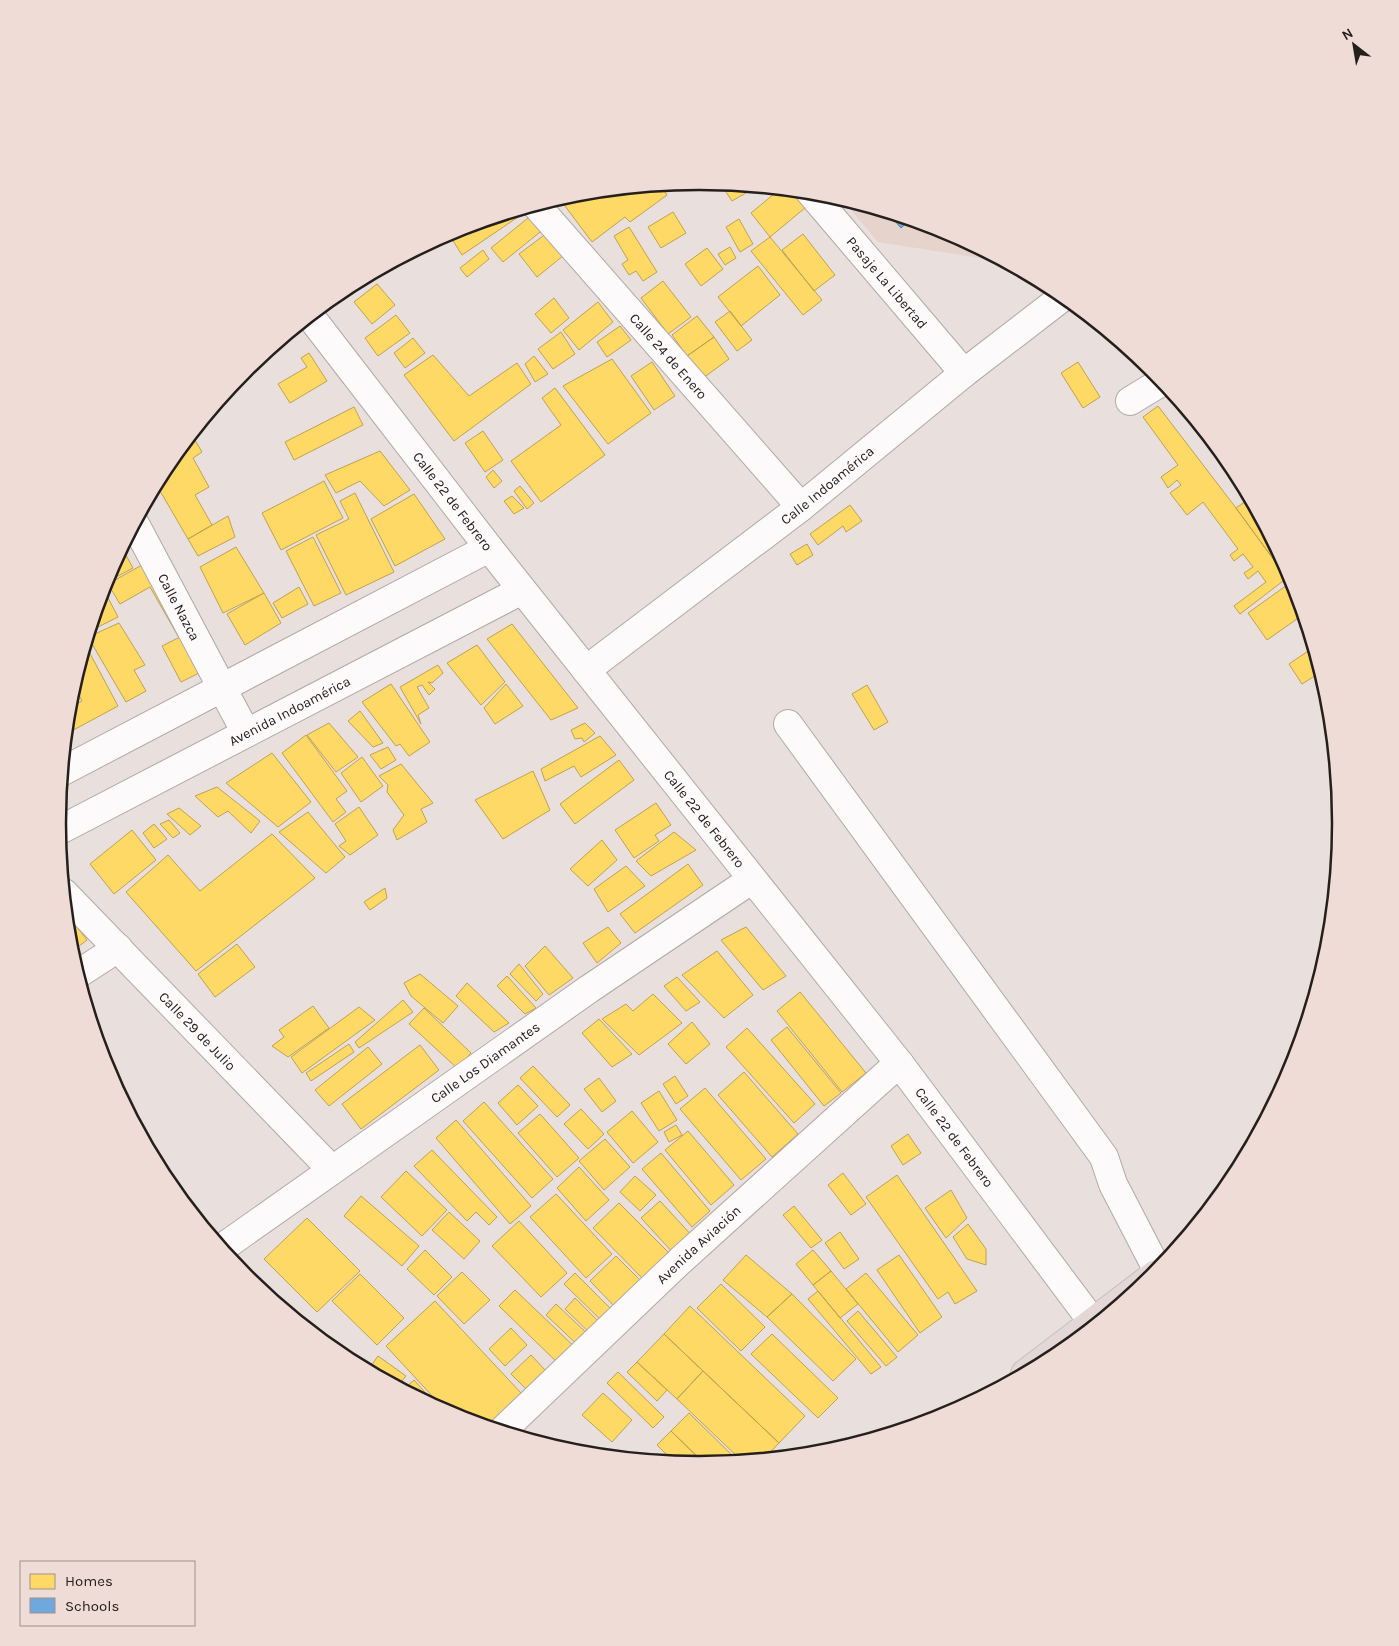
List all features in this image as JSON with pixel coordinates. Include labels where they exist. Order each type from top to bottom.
[{"type":"street","name":"Pasaje La Libertad","points":[[818,201],[964,373]]},
{"type":"street","name":"Calle 24 de Enero","points":[[540,210],[801,507]]},
{"type":"street","name":"Calle Indoamérica","points":[[586,670],[801,507],[964,373],[1058,301]]},
{"type":"street","name":"Calle 22 de Febrero","points":[[314,321],[522,590],[751,880],[899,1063],[1092,1320]]},
{"type":"street","points":[[1130,401],[1157,385]]},
{"type":"street","name":"Calle Nazca","points":[[138,530],[246,733]]},
{"type":"street","points":[[69,768],[489,548]]},
{"type":"street","name":"Avenida Indoamérica","points":[[66,827],[522,590]]},
{"type":"street","points":[[788,724],[1104,1157],[1113,1184],[1154,1264]]},
{"type":"street","name":"Calle Los Diamantes","points":[[227,1245],[589,989],[751,880]]},
{"type":"street","name":"Calle 29 de Julio","points":[[71,901],[332,1170]]},
{"type":"street","points":[[84,970],[118,948]]},
{"type":"street","name":"Avenida Aviación","points":[[507,1426],[699,1244],[899,1063]]},
{"type":"shaded area","points":[[849,208],[903,223],[942,238],[987,259],[878,242]]},
{"type":"building: Homes","points":[[658,191],[664,191],[667,195],[630,222],[625,217],[592,242],[564,205],[617,195]]},
{"type":"building: Homes","points":[[725,191],[748,192],[732,201]]},
{"type":"building: Homes","points":[[774,194],[810,200],[812,202],[770,237],[751,213]]},
{"type":"building: Homes","points":[[673,212],[686,233],[661,248],[648,227]]},
{"type":"building: Homes","points":[[533,214],[545,228],[503,262],[491,248]]},
{"type":"building: Homes","points":[[520,216],[462,255],[453,240]]},
{"type":"building: Homes","points":[[739,219],[753,244],[740,252],[726,227]]},
{"type":"building: Homes","points":[[629,227],[657,272],[643,281],[636,271],[629,275],[622,264],[628,260],[614,236]]},
{"type":"building: Homes","points":[[547,233],[564,255],[537,277],[519,254]]},
{"type":"building: Homes","points":[[803,234],[835,275],[814,291],[782,250]]},
{"type":"building: Homes","points":[[770,237],[822,300],[803,315],[751,251]]},
{"type":"building: Homes","points":[[730,247],[736,258],[725,265],[718,254]]},
{"type":"building: Homes","points":[[707,248],[723,269],[701,286],[685,264]]},
{"type":"building: Homes","points":[[483,250],[489,259],[467,277],[460,268]]},
{"type":"building: Homes","points":[[758,266],[780,295],[741,326],[718,297]]},
{"type":"building: Homes","points":[[663,281],[691,317],[668,334],[641,298]]},
{"type":"building: Homes","points":[[377,284],[395,305],[372,324],[354,302]]},
{"type":"building: Homes","points":[[554,298],[569,318],[551,333],[535,314]]},
{"type":"building: Homes","points":[[598,302],[613,322],[579,350],[563,330]]},
{"type":"building: Homes","points":[[730,311],[752,340],[737,351],[715,322]]},
{"type":"building: Homes","points":[[396,315],[410,333],[378,356],[365,338]]},
{"type":"building: Homes","points":[[697,316],[714,337],[687,356],[672,335]]},
{"type":"building: Homes","points":[[620,326],[631,340],[607,357],[597,342]]},
{"type":"building: Homes","points":[[561,332],[575,354],[553,369],[538,349]]},
{"type":"building: Homes","points":[[714,337],[729,359],[703,378],[687,356]]},
{"type":"building: Homes","points":[[413,338],[425,353],[405,368],[394,353]]},
{"type":"building: Homes","points":[[309,353],[327,381],[290,403],[278,384],[307,367],[301,358]]},
{"type":"building: Homes","points":[[433,355],[469,396],[517,363],[531,384],[454,441],[404,375]]},
{"type":"building: Homes","points":[[534,356],[548,374],[535,382],[525,364]]},
{"type":"building: Homes","points":[[612,359],[651,413],[608,444],[563,386]]},
{"type":"building: Homes","points":[[652,362],[675,396],[654,410],[631,376]]},
{"type":"building: Homes","points":[[1078,362],[1100,397],[1083,408],[1061,373]]},
{"type":"building: Homes","points":[[555,388],[605,455],[541,502],[511,461],[561,425],[542,398]]},
{"type":"building: Homes","points":[[1158,406],[1277,565],[1284,580],[1240,614],[1234,606],[1266,582],[1258,571],[1248,579],[1244,573],[1253,567],[1243,554],[1234,561],[1230,555],[1238,549],[1203,502],[1187,515],[1170,493],[1181,485],[1177,480],[1168,488],[1161,477],[1178,465],[1143,417]]},
{"type":"building: Homes","points":[[354,407],[363,425],[294,460],[285,442]]},
{"type":"building: Homes","points":[[483,431],[503,460],[485,472],[465,443]]},
{"type":"building: Homes","points":[[195,440],[202,452],[193,458],[209,487],[195,495],[212,525],[188,539],[160,491]]},
{"type":"building: Homes","points":[[380,451],[410,490],[384,506],[360,481],[336,493],[325,475]]},
{"type":"building: Homes","points":[[493,470],[502,481],[494,488],[486,477]]},
{"type":"building: Homes","points":[[324,481],[343,518],[281,550],[262,513]]},
{"type":"building: Homes","points":[[520,486],[534,503],[527,509],[514,491]]},
{"type":"building: Homes","points":[[355,493],[394,572],[346,595],[316,535],[349,519],[340,501]]},
{"type":"building: Homes","points":[[414,494],[445,539],[395,566],[371,519]]},
{"type":"building: Homes","points":[[512,496],[524,508],[514,514],[504,501]]},
{"type":"building: Homes","points":[[1245,501],[1277,565],[1236,508]]},
{"type":"building: Homes","points":[[850,505],[862,521],[846,532],[843,526],[818,545],[810,534]]},
{"type":"building: Homes","points":[[228,516],[235,537],[198,556],[188,539]]},
{"type":"building: Homes","points":[[313,537],[341,593],[314,606],[286,551]]},
{"type":"building: Homes","points":[[807,544],[813,555],[797,565],[790,554]]},
{"type":"building: Homes","points":[[236,547],[264,593],[223,613],[200,567]]},
{"type":"building: Homes","points":[[126,555],[133,568],[116,577]]},
{"type":"building: Homes","points":[[149,561],[188,630],[178,636],[150,587],[120,604],[111,589],[114,581]]},
{"type":"building: Homes","points":[[1287,585],[1299,618],[1267,640],[1248,613]]},
{"type":"building: Homes","points":[[299,587],[308,604],[282,618],[273,603]]},
{"type":"building: Homes","points":[[264,593],[281,623],[245,645],[227,614]]},
{"type":"building: Homes","points":[[108,598],[118,617],[98,627]]},
{"type":"building: Homes","points":[[119,623],[145,665],[134,670],[146,691],[126,702],[92,644],[96,634]]},
{"type":"building: Homes","points":[[512,624],[578,708],[551,720],[487,639]]},
{"type":"building: Homes","points":[[188,633],[207,669],[181,682],[162,646]]},
{"type":"building: Homes","points":[[477,645],[505,682],[481,705],[447,663]]},
{"type":"building: Homes","points":[[1309,651],[1315,676],[1302,684],[1289,664]]},
{"type":"building: Homes","points":[[90,653],[118,706],[73,730],[77,704],[82,701],[79,695]]},
{"type":"building: Homes","points":[[438,665],[443,673],[432,683],[428,682],[435,689],[429,695],[422,685],[417,687],[429,708],[418,715],[421,724],[400,687]]},
{"type":"building: Homes","points":[[391,684],[430,742],[409,756],[400,744],[396,746],[362,702]]},
{"type":"building: Homes","points":[[506,684],[523,706],[495,724],[484,708]]},
{"type":"building: Homes","points":[[867,685],[888,722],[874,730],[852,694]]},
{"type":"building: Homes","points":[[360,711],[383,743],[373,747],[348,721]]},
{"type":"building: Homes","points":[[329,723],[358,757],[336,772],[307,735]]},
{"type":"building: Homes","points":[[585,723],[595,733],[584,742],[582,738],[575,739],[571,730]]},
{"type":"building: Homes","points":[[306,735],[347,791],[336,799],[346,812],[333,822],[282,753]]},
{"type":"building: Homes","points":[[600,736],[616,755],[581,777],[574,766],[545,781],[541,769]]},
{"type":"building: Homes","points":[[388,747],[396,760],[381,769],[370,755]]},
{"type":"building: Homes","points":[[272,753],[311,802],[278,827],[226,783]]},
{"type":"building: Homes","points":[[362,757],[383,786],[361,802],[341,773]]},
{"type":"building: Homes","points":[[619,760],[634,780],[575,824],[560,804]]},
{"type":"building: Homes","points":[[401,764],[433,803],[421,809],[427,822],[397,840],[393,830],[404,815],[387,792],[388,785],[379,776]]},
{"type":"building: Homes","points":[[533,771],[550,810],[503,839],[475,800]]},
{"type":"building: Homes","points":[[217,787],[260,821],[251,833],[228,811],[218,817],[195,796]]},
{"type":"building: Homes","points":[[656,803],[671,825],[655,835],[659,841],[634,858],[615,830]]},
{"type":"building: Homes","points":[[359,807],[378,835],[350,855],[339,846],[346,841],[335,824]]},
{"type":"building: Homes","points":[[179,808],[201,826],[190,835],[167,814]]},
{"type":"building: Homes","points":[[308,812],[345,857],[326,873],[279,832]]},
{"type":"building: Homes","points":[[169,820],[180,833],[173,838],[160,824]]},
{"type":"building: Homes","points":[[154,824],[167,839],[154,848],[143,833]]},
{"type":"building: Homes","points":[[132,830],[156,860],[114,894],[90,864]]},
{"type":"building: Homes","points":[[674,832],[696,850],[651,876],[636,861]]},
{"type":"building: Homes","points":[[272,834],[315,878],[196,971],[126,892],[168,855],[200,891]]},
{"type":"building: Homes","points":[[602,840],[617,860],[588,886],[570,869]]},
{"type":"building: Homes","points":[[688,864],[703,885],[635,933],[620,914]]},
{"type":"building: Homes","points":[[626,866],[645,886],[608,912],[594,889]]},
{"type":"building: Homes","points":[[385,888],[387,898],[370,910],[364,902]]},
{"type":"building: Homes","points":[[75,924],[87,940],[78,947]]},
{"type":"building: Homes","points":[[608,927],[621,943],[597,963],[583,943]]},
{"type":"building: Homes","points":[[746,927],[786,976],[763,990],[721,940]]},
{"type":"building: Homes","points":[[237,944],[255,967],[215,997],[198,974]]},
{"type":"building: Homes","points":[[545,946],[573,978],[549,995],[525,966]]},
{"type":"building: Homes","points":[[717,951],[753,995],[724,1018],[682,975]]},
{"type":"building: Homes","points":[[519,964],[543,994],[536,1001],[510,974]]},
{"type":"building: Homes","points":[[420,974],[458,1006],[443,1023],[411,996],[404,983]]},
{"type":"building: Homes","points":[[507,976],[536,1008],[525,1014],[497,986]]},
{"type":"building: Homes","points":[[677,977],[700,1002],[686,1011],[664,986]]},
{"type":"building: Homes","points":[[467,983],[509,1023],[494,1032],[456,996]]},
{"type":"building: Homes","points":[[800,992],[866,1073],[842,1092],[777,1011]]},
{"type":"building: Homes","points":[[653,994],[682,1023],[639,1055],[602,1019],[626,1004],[633,1011]]},
{"type":"building: Homes","points":[[403,1000],[413,1012],[359,1048],[355,1042]]},
{"type":"building: Homes","points":[[313,1006],[329,1028],[288,1057],[272,1046],[284,1037],[279,1030]]},
{"type":"building: Homes","points":[[359,1007],[375,1020],[302,1073],[291,1057]]},
{"type":"building: Homes","points":[[424,1008],[471,1053],[457,1068],[409,1024]]},
{"type":"building: Homes","points":[[599,1019],[632,1054],[612,1067],[582,1033]]},
{"type":"building: Homes","points":[[692,1022],[710,1044],[686,1064],[668,1044]]},
{"type":"building: Homes","points":[[787,1027],[841,1093],[824,1106],[771,1040]]},
{"type":"building: Homes","points":[[747,1028],[815,1104],[794,1123],[726,1047]]},
{"type":"building: Homes","points":[[349,1044],[354,1052],[311,1081],[306,1073]]},
{"type":"building: Homes","points":[[420,1045],[439,1070],[361,1129],[342,1104]]},
{"type":"building: Homes","points":[[368,1047],[382,1064],[329,1106],[315,1090]]},
{"type":"building: Homes","points":[[533,1066],[570,1105],[557,1117],[520,1078]]},
{"type":"building: Homes","points":[[744,1072],[798,1134],[772,1157],[718,1095]]},
{"type":"building: Homes","points":[[675,1076],[688,1096],[676,1104],[663,1084]]},
{"type":"building: Homes","points":[[599,1078],[616,1101],[602,1112],[584,1089]]},
{"type":"building: Homes","points":[[518,1085],[538,1106],[517,1125],[498,1103]]},
{"type":"building: Homes","points":[[705,1088],[766,1159],[741,1180],[680,1109]]},
{"type":"building: Homes","points":[[659,1091],[677,1120],[659,1131],[641,1103]]},
{"type":"building: Homes","points":[[484,1102],[553,1179],[532,1198],[463,1121]]},
{"type":"building: Homes","points":[[581,1109],[604,1134],[588,1149],[564,1124]]},
{"type":"building: Homes","points":[[632,1111],[658,1142],[633,1163],[607,1132]]},
{"type":"building: Homes","points":[[540,1114],[579,1158],[557,1177],[518,1133]]},
{"type":"building: Homes","points":[[456,1120],[531,1206],[510,1224],[436,1138]]},
{"type":"building: Homes","points":[[676,1125],[682,1135],[669,1142],[664,1132]]},
{"type":"building: Homes","points":[[688,1131],[734,1185],[711,1205],[665,1150]]},
{"type":"building: Homes","points":[[908,1134],[921,1153],[903,1165],[891,1146]]},
{"type":"building: Homes","points":[[605,1139],[630,1167],[604,1190],[579,1161]]},
{"type":"building: Homes","points":[[432,1150],[497,1217],[489,1225],[476,1212],[467,1221],[414,1166]]},
{"type":"building: Homes","points":[[661,1153],[710,1211],[692,1227],[642,1169]]},
{"type":"building: Homes","points":[[579,1167],[609,1200],[586,1221],[557,1188]]},
{"type":"building: Homes","points":[[406,1171],[447,1210],[422,1236],[381,1197]]},
{"type":"building: Homes","points":[[843,1173],[866,1204],[851,1215],[828,1185]]},
{"type":"building: Homes","points":[[897,1175],[977,1291],[955,1304],[948,1292],[938,1299],[866,1197]]},
{"type":"building: Homes","points":[[635,1176],[656,1195],[640,1211],[620,1192]]},
{"type":"building: Homes","points":[[951,1190],[967,1218],[946,1238],[925,1208]]},
{"type":"building: Homes","points":[[556,1194],[612,1254],[586,1278],[530,1217]]},
{"type":"building: Homes","points":[[361,1196],[419,1246],[402,1266],[344,1216]]},
{"type":"building: Homes","points":[[660,1201],[695,1239],[676,1256],[641,1218]]},
{"type":"building: Homes","points":[[619,1203],[669,1253],[643,1279],[593,1228]]},
{"type":"building: Homes","points":[[794,1206],[822,1240],[811,1248],[783,1215]]},
{"type":"building: Homes","points":[[449,1212],[480,1241],[464,1259],[432,1230]]},
{"type":"building: Homes","points":[[307,1218],[360,1271],[317,1312],[264,1259]]},
{"type":"building: Homes","points":[[519,1221],[567,1273],[541,1297],[492,1246]]},
{"type":"building: Homes","points":[[968,1224],[986,1249],[986,1265],[967,1259],[953,1237]]},
{"type":"building: Homes","points":[[840,1232],[859,1259],[844,1269],[825,1243]]},
{"type":"building: Homes","points":[[425,1250],[452,1277],[434,1295],[407,1269]]},
{"type":"building: Homes","points":[[813,1250],[831,1271],[813,1285],[796,1264]]},
{"type":"building: Homes","points":[[746,1255],[792,1294],[767,1317],[723,1280]]},
{"type":"building: Homes","points":[[899,1255],[942,1317],[920,1333],[877,1270]]},
{"type":"building: Homes","points":[[616,1256],[645,1285],[618,1310],[590,1281]]},
{"type":"building: Homes","points":[[831,1271],[858,1304],[840,1318],[813,1285]]},
{"type":"building: Homes","points":[[462,1272],[490,1300],[464,1324],[437,1296]]},
{"type":"building: Homes","points":[[575,1273],[616,1314],[606,1325],[564,1284]]},
{"type":"building: Homes","points":[[866,1273],[918,1335],[898,1352],[846,1289]]},
{"type":"building: Homes","points":[[360,1274],[404,1318],[377,1345],[332,1301]]},
{"type":"building: Homes","points":[[721,1284],[765,1327],[741,1351],[697,1308]]},
{"type":"building: Homes","points":[[515,1290],[581,1353],[565,1370],[499,1306]]},
{"type":"building: Homes","points":[[818,1291],[881,1367],[871,1374],[808,1299]]},
{"type":"building: Homes","points":[[792,1294],[856,1359],[833,1381],[767,1317]]},
{"type":"building: Homes","points":[[575,1298],[603,1326],[593,1336],[565,1309]]},
{"type":"building: Homes","points":[[435,1301],[522,1394],[492,1421],[434,1398],[386,1346]]},
{"type":"building: Homes","points":[[556,1304],[593,1339],[583,1350],[546,1315]]},
{"type":"building: Homes","points":[[690,1306],[805,1416],[779,1443],[664,1334]]},
{"type":"building: Homes","points":[[858,1311],[897,1357],[886,1366],[847,1321]]},
{"type":"building: Homes","points":[[511,1328],[527,1345],[505,1366],[489,1349]]},
{"type":"building: Homes","points":[[664,1334],[703,1371],[677,1399],[637,1362]]},
{"type":"building: Homes","points":[[772,1334],[838,1398],[818,1418],[751,1354]]},
{"type":"building: Homes","points":[[531,1355],[546,1371],[526,1389],[511,1374]]},
{"type":"building: Homes","points":[[378,1356],[406,1376],[402,1381],[372,1364]]},
{"type":"building: Homes","points":[[637,1362],[667,1390],[657,1401],[627,1372]]},
{"type":"building: Homes","points":[[703,1371],[779,1443],[770,1452],[736,1455],[677,1399]]},
{"type":"building: Homes","points":[[618,1372],[664,1417],[653,1428],[607,1383]]},
{"type":"building: Homes","points":[[414,1380],[427,1395],[419,1391],[408,1385]]},
{"type":"building: Homes","points":[[603,1393],[632,1420],[612,1442],[582,1415]]},
{"type":"building: Homes","points":[[689,1413],[732,1455],[697,1456],[671,1431]]},
{"type":"building: Homes","points":[[671,1431],[697,1456],[667,1455],[657,1445]]},
{"type":"building: Schools","points":[[894,220],[905,224],[901,228]]}]
